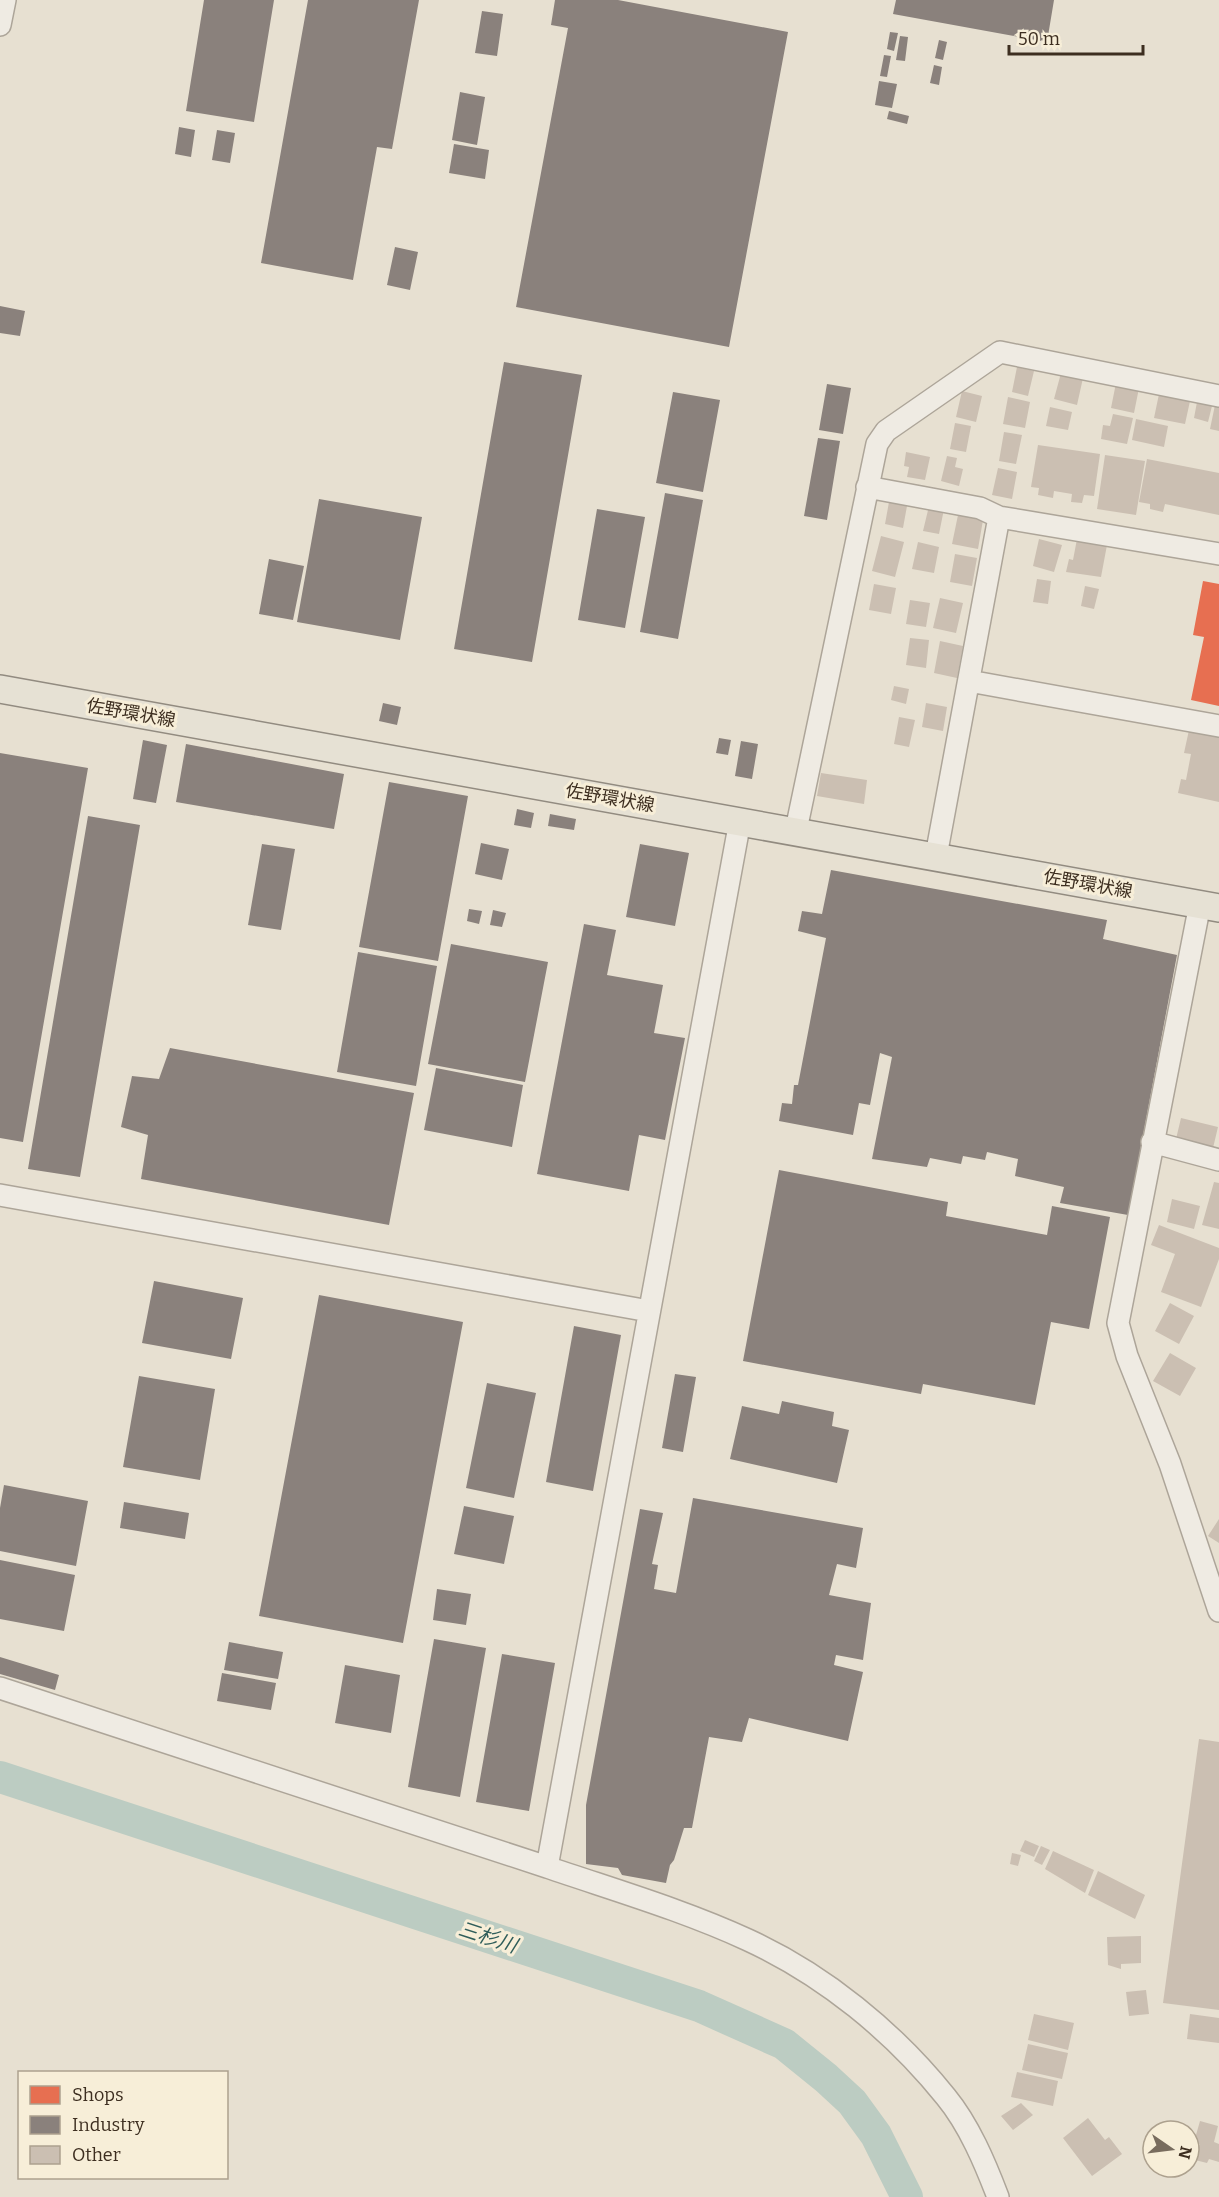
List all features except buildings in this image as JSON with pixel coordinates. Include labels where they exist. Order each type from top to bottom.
[{"type":"main road","name":"佐野環状線","points":[[0,689],[796,830],[1209,906]]},
{"type":"street","points":[[0,25],[5,0]]},
{"type":"street","points":[[796,830],[867,487],[877,444],[886,431],[1000,352],[1219,396]]},
{"type":"street","points":[[867,487],[980,508],[999,517],[1219,554]]},
{"type":"street","points":[[936,856],[999,517]]},
{"type":"street","points":[[969,681],[1219,726]]},
{"type":"street","points":[[547,1867],[740,821]]},
{"type":"street","points":[[1209,906],[1152,1143],[1118,1323],[1127,1356],[1170,1464],[1219,1611]]},
{"type":"street","points":[[1152,1143],[1219,1160]]},
{"type":"street","points":[[0,1195],[649,1311]]},
{"type":"street","points":[[0,1688],[696,1918],[749,1941],[802,1968],[850,2002],[897,2043],[947,2098],[983,2159],[998,2197]]},
{"type":"waterway","name":"三杉川","points":[[0,1777],[699,2006],[784,2044],[852,2102],[876,2135],[907,2197]]}]
